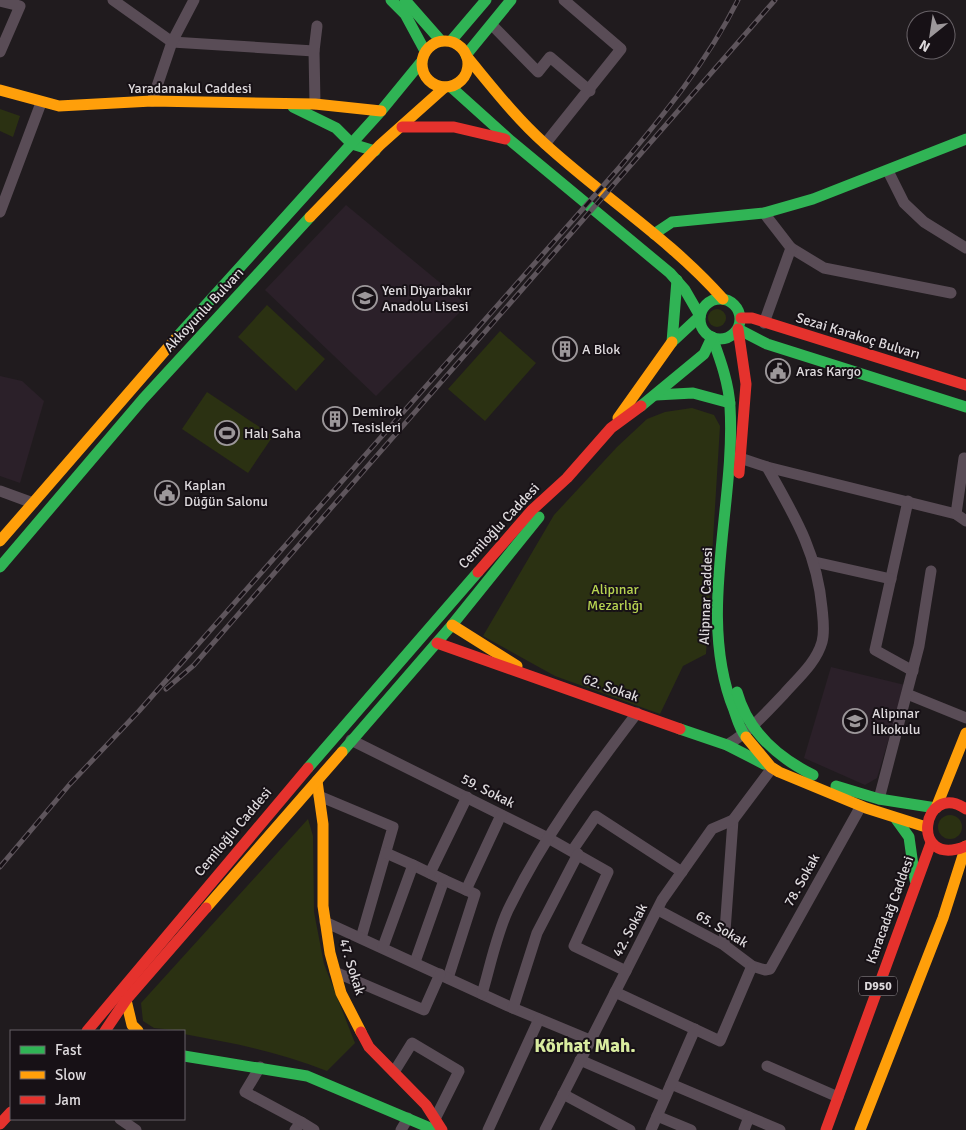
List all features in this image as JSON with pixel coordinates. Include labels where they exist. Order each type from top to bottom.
[{"type":"main road","points":[[391,0],[405,14],[423,56],[422,69],[430,82],[448,87],[676,280],[700,316],[702,326],[712,337],[724,339],[738,330],[741,318],[733,303],[723,299],[716,299],[706,305],[700,316],[672,342],[611,428],[566,478]]},
{"type":"main road","points":[[405,0],[446,41],[459,45],[519,120],[699,273],[723,299]]},
{"type":"main road","points":[[423,56],[446,41],[486,0]]},
{"type":"main road","points":[[448,87],[458,84],[467,72],[467,56],[510,0]]},
{"type":"main road","name":"Akkoyunlu Bulvarı","points":[[0,540],[140,379],[381,111],[423,56]]},
{"type":"main road","name":"Akkoyunlu Bulvarı","points":[[0,567],[143,399],[321,205],[375,151],[448,87]]},
{"type":"main road","name":"Yaradanakul Caddesi","points":[[0,90],[40,103],[59,106],[152,101],[315,104],[381,111]]},
{"type":"main road","points":[[286,104],[336,128],[352,144],[375,151]]},
{"type":"main road","points":[[402,127],[440,124],[469,128],[511,140]]},
{"type":"main road","points":[[654,234],[672,222],[764,213],[813,199],[966,140]]},
{"type":"main road","points":[[672,342],[676,280]]},
{"type":"main road","name":"Sezai Karakoç Bulvarı","points":[[741,318],[752,318],[966,385]]},
{"type":"main road","points":[[738,330],[767,344],[966,406]]},
{"type":"main road","name":"Alipınar Caddesi","points":[[733,548],[746,396],[746,362],[738,330]]},
{"type":"main road","points":[[611,428],[656,396],[673,378],[704,354],[712,337]]},
{"type":"main road","name":"Alipınar Caddesi","points":[[712,337],[730,403],[730,462],[719,592],[718,646],[733,716],[748,732],[772,768],[861,806],[896,819],[926,827]]},
{"type":"main road","points":[[656,396],[676,391],[691,390],[730,403]]},
{"type":"main road","name":"Cemiloğlu Caddesi","points":[[107,1030],[126,1000],[452,626],[540,516],[566,478]]},
{"type":"main road","name":"Cemiloğlu Caddesi","points":[[88,1030],[261,822],[415,646],[480,568],[532,510],[566,478]]},
{"type":"main road","name":"Alipınar Caddesi","points":[[732,567],[728,645],[738,700],[748,732],[798,768],[834,785],[879,799],[936,808],[949,803],[966,809]]},
{"type":"main road","points":[[452,626],[538,679]]},
{"type":"main road","name":"62. Sokak","points":[[437,643],[727,745],[772,768]]},
{"type":"main road","points":[[966,733],[936,808],[929,816],[926,827],[932,843],[948,852],[966,846]]},
{"type":"main road","points":[[772,768],[775,752]]},
{"type":"main road","name":"47. Sokak","points":[[317,781],[323,824],[323,906],[335,972],[341,993],[369,1047],[426,1105],[435,1124],[442,1130]]},
{"type":"main road","points":[[896,819],[909,837],[916,884]]},
{"type":"main road","name":"Karacadağ Caddesi","points":[[826,1130],[932,843]]},
{"type":"main road","name":"D950","points":[[860,1130],[955,885],[966,846]]},
{"type":"main road","points":[[126,1000],[132,1025],[137,1030]]},
{"type":"main road","points":[[185,1056],[307,1076],[408,1118],[435,1124]]},
{"type":"main road","points":[[0,1126],[10,1113]]},
{"type":"street","points":[[113,0],[172,42],[314,51]]},
{"type":"street","points":[[152,101],[172,42],[194,0]]},
{"type":"street","points":[[545,144],[590,91],[621,49],[564,0]]},
{"type":"street","points":[[0,1],[20,6],[0,52]]},
{"type":"street","points":[[492,25],[538,72],[550,57],[590,91]]},
{"type":"street","points":[[315,104],[314,51],[317,26]]},
{"type":"street","points":[[0,212],[4,192],[40,103]]},
{"type":"street","points":[[888,171],[904,202],[924,222],[966,248]]},
{"type":"street","points":[[764,213],[791,248],[824,268],[951,292]]},
{"type":"street","points":[[764,323],[791,248]]},
{"type":"street","points":[[740,458],[767,467],[956,514],[966,521]]},
{"type":"street","points":[[956,514],[964,458]]},
{"type":"street","points":[[727,745],[748,732],[805,671],[816,656],[822,641],[824,625],[820,584],[815,562],[799,525],[767,467]]},
{"type":"street","points":[[0,492],[34,503]]},
{"type":"street","points":[[908,501],[875,650],[913,671]]},
{"type":"street","points":[[815,562],[891,579]]},
{"type":"street","points":[[879,799],[913,671],[931,571]]},
{"type":"street","points":[[907,694],[966,718]]},
{"type":"street","points":[[482,994],[507,912],[548,838],[576,793],[637,714]]},
{"type":"street","name":"59. Sokak","points":[[351,740],[548,838],[608,872],[574,946],[626,971]]},
{"type":"street","points":[[724,945],[734,820],[772,768]]},
{"type":"street","points":[[319,796],[393,827],[361,938]]},
{"type":"street","points":[[430,873],[467,797]]},
{"type":"street","name":"78. Sokak","points":[[770,968],[861,806]]},
{"type":"street","points":[[466,890],[501,815]]},
{"type":"street","points":[[513,1008],[536,933],[575,852],[596,816],[682,872]]},
{"type":"street","name":"42. Sokak","points":[[546,1127],[662,900],[712,828],[734,820]]},
{"type":"street","points":[[335,972],[424,1010],[444,976],[475,894],[386,853]]},
{"type":"street","points":[[383,947],[413,865]]},
{"type":"street","points":[[415,962],[444,880]]},
{"type":"street","name":"65. Sokak","points":[[658,910],[724,945],[752,966],[765,970],[770,968]]},
{"type":"street","points":[[325,922],[513,1008],[590,1040]]},
{"type":"street","points":[[615,992],[720,1041],[752,966]]},
{"type":"street","points":[[488,1130],[539,1019]]},
{"type":"street","points":[[651,1130],[695,1029]]},
{"type":"street","points":[[394,1072],[412,1042],[459,1071],[435,1124]]},
{"type":"street","points":[[580,1060],[665,1097]]},
{"type":"street","points":[[767,1066],[838,1097]]},
{"type":"street","points":[[260,1067],[245,1092],[298,1126],[314,1130]]},
{"type":"street","points":[[671,1084],[780,1130]]},
{"type":"street","points":[[563,1094],[630,1130]]},
{"type":"street","points":[[657,1116],[691,1130]]},
{"type":"street","points":[[744,1130],[749,1117]]},
{"type":"street","points":[[401,1130],[408,1118]]},
{"type":"street","points":[[121,1120],[136,1130]]},
{"type":"street","points":[[546,1127],[559,1130]]},
{"type":"shaded area","name":"Yeni Diyarbakır Anadolu Lisesi","points":[[346,205],[467,305],[376,396],[265,290]]},
{"type":"shaded area","points":[[0,376],[22,381],[44,401],[20,483],[0,476]]},
{"type":"shaded area","name":"Alipınar İlkokulu","points":[[831,667],[905,685],[877,778],[865,785],[804,758]]},
{"type":"green space","points":[[0,109],[20,116],[13,137],[0,131]]},
{"type":"green space","name":"Halı Saha","points":[[267,305],[325,359],[296,391],[238,337]]},
{"type":"green space","points":[[717,309],[723,312],[726,318],[723,324],[717,327],[711,324],[708,318],[711,312]]},
{"type":"green space","points":[[500,331],[536,363],[485,421],[448,389]]},
{"type":"green space","name":"Halı Saha","points":[[207,392],[273,436],[248,473],[182,429]]},
{"type":"green space","name":"Alipınar Mezarlığı","points":[[692,408],[714,415],[720,426],[706,654],[683,666],[660,714],[555,676],[483,636],[554,515],[617,447],[647,419],[665,412]]},
{"type":"green space","points":[[950,815],[958,819],[962,827],[958,835],[950,839],[942,835],[938,827],[942,819]]},
{"type":"green space","points":[[308,819],[313,836],[314,912],[324,964],[355,1043],[327,1071],[292,1058],[185,1034],[185,1030],[154,1028],[143,1021],[141,1003]]},
{"type":"railway","points":[[0,867],[70,784],[139,711],[618,169],[668,109],[698,67],[738,0]]},
{"type":"railway","points":[[166,689],[194,665],[775,0]]},
{"type":"traffic: fast","points":[[391,0],[405,14],[425,51]]},
{"type":"traffic: fast","points":[[405,0],[441,41]]},
{"type":"traffic: fast","points":[[451,41],[486,0]]},
{"type":"traffic: fast","points":[[466,55],[511,0]]},
{"type":"traffic: fast","points":[[177,337],[381,111],[422,61]]},
{"type":"traffic: fast","points":[[451,87],[511,141],[670,273],[685,290],[700,316],[672,342]]},
{"type":"traffic: fast","points":[[293,107],[336,128],[352,144],[375,151]]},
{"type":"traffic: fast","points":[[654,234],[672,222],[764,213],[813,199],[966,139]]},
{"type":"traffic: fast","points":[[0,567],[143,399],[310,217]]},
{"type":"traffic: fast","points":[[672,342],[677,280]]},
{"type":"traffic: fast","points":[[716,299],[724,299],[731,302],[737,308],[740,319],[737,330],[731,336],[724,339],[716,339],[709,336],[703,330],[700,323],[700,315],[703,308],[709,302],[716,299]]},
{"type":"traffic: fast","points":[[738,329],[767,344],[966,407]]},
{"type":"traffic: fast","points":[[712,337],[726,380],[730,407],[728,482],[720,560],[718,637],[723,674],[738,721],[746,737]]},
{"type":"traffic: fast","points":[[641,406],[704,354],[712,337]]},
{"type":"traffic: fast","points":[[656,395],[693,393],[730,403]]},
{"type":"traffic: fast","points":[[342,752],[452,625],[539,517]]},
{"type":"traffic: fast","points":[[308,768],[478,572]]},
{"type":"traffic: fast","points":[[737,692],[748,719],[766,742],[787,760],[813,775]]},
{"type":"traffic: fast","points":[[680,729],[727,745],[764,764]]},
{"type":"traffic: fast","points":[[836,786],[879,799],[936,808]]},
{"type":"traffic: fast","points":[[896,819],[909,837],[915,880]]},
{"type":"traffic: fast","points":[[185,1056],[307,1076],[435,1130]]},
{"type":"traffic: slow","points":[[450,41],[462,47],[467,55],[468,64],[467,73],[462,81],[454,86],[440,87],[428,81],[423,73],[422,59],[428,47],[436,42],[450,41]]},
{"type":"traffic: slow","points":[[468,58],[504,102],[534,133],[566,163],[681,257],[723,299]]},
{"type":"traffic: slow","points":[[310,217],[380,145],[445,87]]},
{"type":"traffic: slow","points":[[0,90],[59,106],[152,101],[315,104],[381,111]]},
{"type":"traffic: slow","points":[[0,541],[177,337]]},
{"type":"traffic: slow","points":[[618,418],[672,342]]},
{"type":"traffic: slow","points":[[452,625],[517,666]]},
{"type":"traffic: slow","points":[[936,808],[966,733]]},
{"type":"traffic: slow","points":[[746,737],[771,767],[779,772],[866,808],[926,827]]},
{"type":"traffic: slow","points":[[206,908],[342,752]]},
{"type":"traffic: slow","points":[[317,781],[323,824],[323,906],[330,953],[341,993],[361,1032]]},
{"type":"traffic: slow","points":[[860,1130],[943,918],[966,846]]},
{"type":"traffic: slow","points":[[126,1000],[132,1025],[137,1030]]},
{"type":"traffic: jam","points":[[402,127],[454,127],[505,139]]},
{"type":"traffic: jam","points":[[741,318],[752,318],[966,385]]},
{"type":"traffic: jam","points":[[738,329],[746,384],[739,473]]},
{"type":"traffic: jam","points":[[478,572],[532,510],[567,478],[611,428],[641,406]]},
{"type":"traffic: jam","points":[[437,643],[680,729]]},
{"type":"traffic: jam","points":[[88,1030],[308,768]]},
{"type":"traffic: jam","points":[[966,809],[951,803],[939,806],[931,814],[928,825],[929,837],[935,846],[948,850],[966,846]]},
{"type":"traffic: jam","points":[[826,1130],[931,843]]},
{"type":"traffic: jam","points":[[106,1030],[126,1000],[206,908]]},
{"type":"traffic: jam","points":[[361,1032],[369,1047],[426,1105],[442,1130]]},
{"type":"traffic: jam","points":[[0,1124],[10,1113]]},
{"type":"place","name":"Yeni Diyarbakır Anadolu Lisesi","points":[[365,298]]},
{"type":"place","name":"A Blok","points":[[565,349]]},
{"type":"place","name":"Aras Kargo","points":[[778,371]]},
{"type":"place","name":"Demirok Tesisleri","points":[[335,419]]},
{"type":"place","name":"Halı Saha","points":[[227,433]]},
{"type":"place","name":"Kaplan Düğün Salonu","points":[[167,493]]},
{"type":"place","name":"Alipınar İlkokulu","points":[[855,721]]},
{"type":"district","name":"Körhat Mah.","points":[[585,1046]]}]
